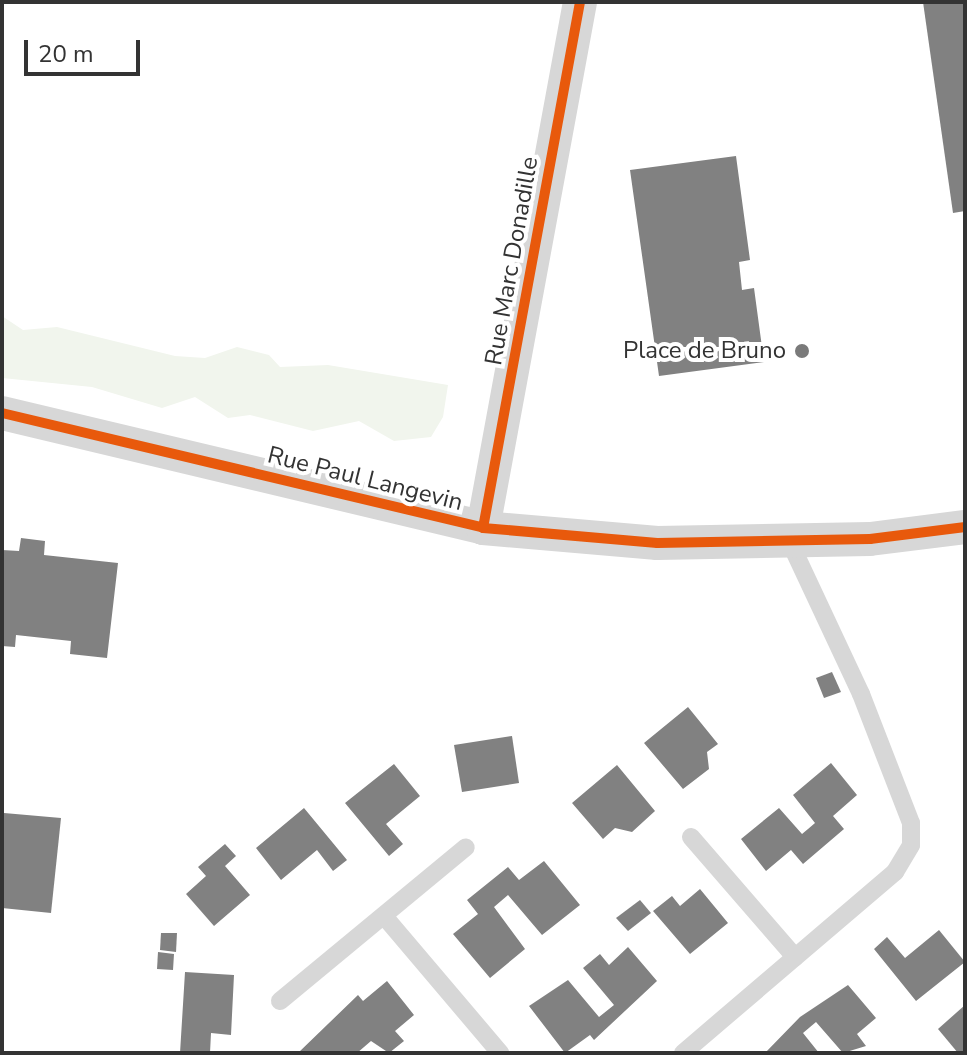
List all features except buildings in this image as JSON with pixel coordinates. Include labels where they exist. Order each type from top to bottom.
[{"type":"street","name":"Rue Marc Donadille","points":[[483,528],[580,2]]},
{"type":"street","name":"Rue Paul Langevin","points":[[2,413],[483,528],[657,543],[789,540],[965,527]]},
{"type":"lane","points":[[683,1053],[895,872],[911,845],[911,823],[861,694],[789,540]]},
{"type":"lane","points":[[691,837],[795,957]]},
{"type":"lane","points":[[280,1001],[466,847]]},
{"type":"lane","points":[[384,916],[500,1053]]},
{"type":"shaded area","points":[[2,316],[23,330],[57,327],[175,356],[205,358],[237,347],[269,355],[280,367],[328,365],[448,385],[443,417],[431,437],[394,441],[359,421],[313,431],[250,415],[228,418],[195,397],[162,408],[92,387],[2,378]]},
{"type":"cycle path","points":[[483,528],[580,2]]},
{"type":"cycle path","points":[[2,413],[483,528],[657,543],[870,539],[965,527]]},
{"type":"place","name":"Place de Bruno","points":[[802,351]]}]
